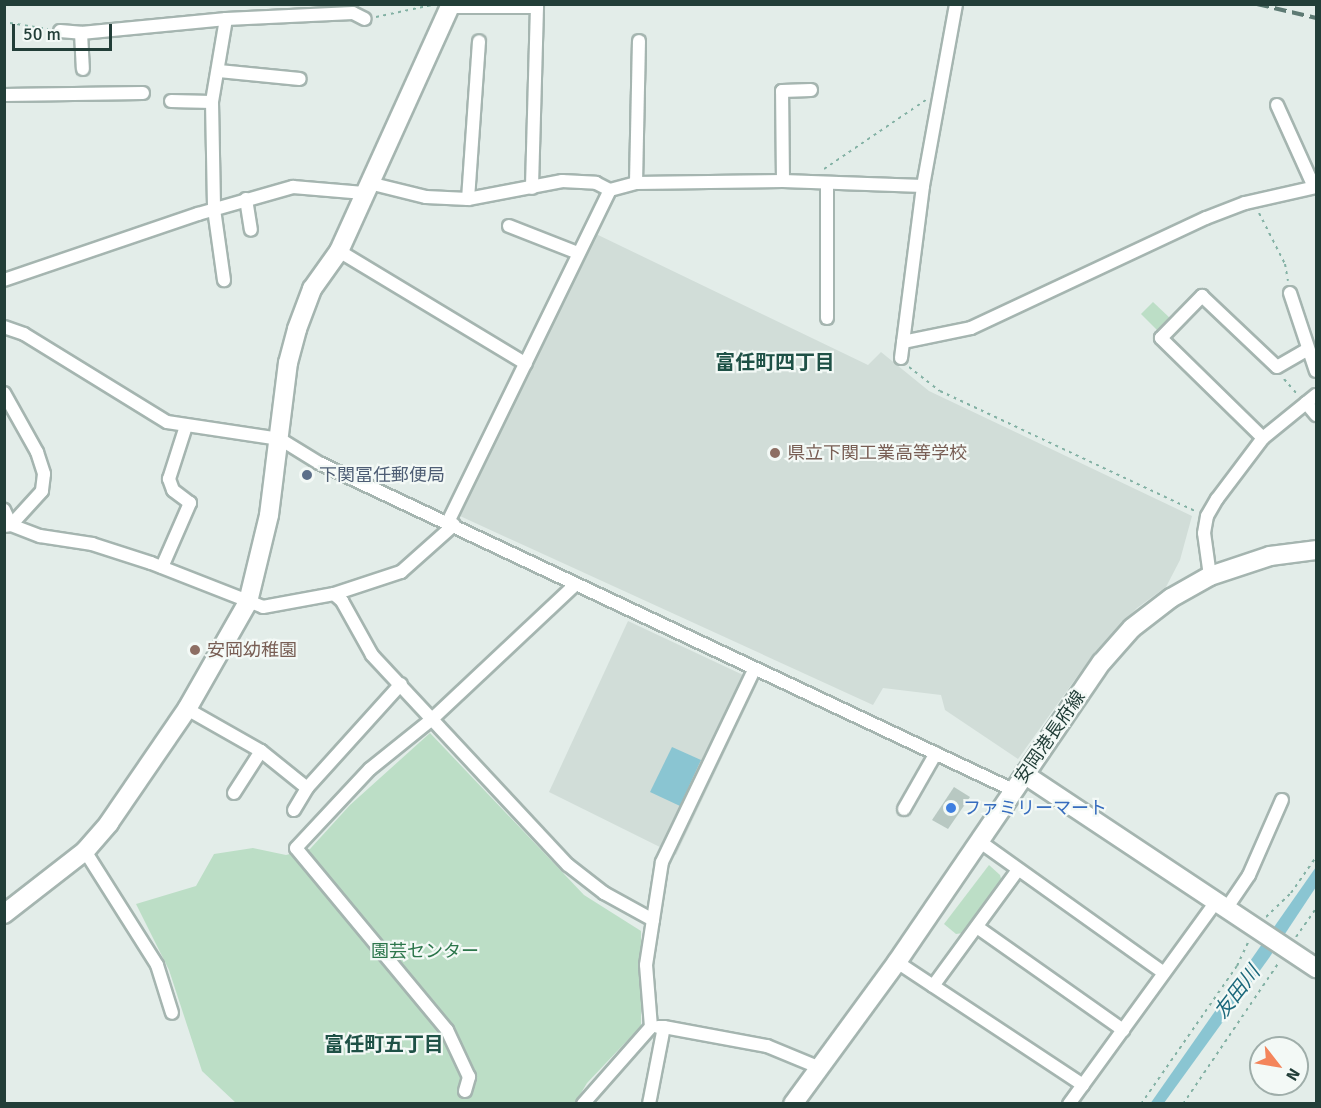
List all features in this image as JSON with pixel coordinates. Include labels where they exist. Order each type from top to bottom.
[{"type":"street","points":[[901,358],[923,186],[938,92],[956,4]]},
{"type":"street","points":[[6,909],[86,851],[187,709],[248,602],[269,515],[288,363],[297,329],[312,289],[339,251],[451,5],[537,7],[532,188]]},
{"type":"street","points":[[60,31],[81,33],[226,19],[353,13],[365,19]]},
{"type":"street","points":[[224,280],[214,209],[212,102],[226,19]]},
{"type":"street","points":[[81,33],[83,69]]},
{"type":"street","points":[[468,199],[479,41]]},
{"type":"street","points":[[636,183],[643,84],[639,41]]},
{"type":"street","points":[[219,71],[300,79]]},
{"type":"street","points":[[783,181],[782,91],[811,90]]},
{"type":"street","points":[[4,95],[89,99],[135,96]]},
{"type":"street","points":[[171,101],[212,102]]},
{"type":"street","points":[[903,342],[971,328],[1245,203],[1315,187],[1277,105]]},
{"type":"street","points":[[4,280],[214,209],[293,187],[366,188],[426,197],[468,199],[562,181],[596,183],[610,190],[636,183],[783,181],[923,186]]},
{"type":"street","points":[[827,184],[828,318]]},
{"type":"street","points":[[4,510],[8,525],[25,533],[92,544],[162,567],[263,607],[334,594],[401,572],[451,524],[610,190]]},
{"type":"street","points":[[246,199],[250,230]]},
{"type":"street","points":[[509,226],[579,253]]},
{"type":"street","points":[[339,251],[526,364]]},
{"type":"street","points":[[1290,293],[1307,351],[1317,371]]},
{"type":"street","points":[[1263,438],[1161,338],[1202,296],[1277,367],[1307,351]]},
{"type":"street","points":[[4,327],[52,350],[167,422],[280,439],[319,464],[451,524],[754,670],[1013,790]]},
{"type":"street","points":[[4,393],[38,452],[44,474],[42,491],[8,525]]},
{"type":"street","points":[[1210,576],[1204,533],[1207,516],[1263,438],[1317,395]]},
{"type":"street","points":[[1306,404],[1317,415]]},
{"type":"street","points":[[162,567],[190,503],[173,490],[169,479],[186,426]]},
{"type":"street","name":"安岡港長府線","points":[[793,1104],[897,962],[1102,662],[1132,628],[1172,598],[1210,576],[1270,556],[1317,550]]},
{"type":"street","points":[[465,1091],[469,1077],[447,1030],[296,849],[370,770],[431,720],[575,585]]},
{"type":"street","points":[[334,594],[342,601],[372,655],[568,865],[604,893],[653,920]]},
{"type":"street","points":[[649,1104],[657,1027],[646,965],[662,862],[754,670]]},
{"type":"street","points":[[294,810],[307,788],[401,684]]},
{"type":"street","points":[[187,709],[261,751],[307,788]]},
{"type":"street","points":[[234,793],[261,751]]},
{"type":"street","points":[[904,809],[936,753]]},
{"type":"street","points":[[1024,774],[1317,969]]},
{"type":"street","points":[[1069,1104],[1164,973],[1249,875],[1282,800]]},
{"type":"street","points":[[979,841],[1164,973]]},
{"type":"street","points":[[86,851],[157,965],[171,1013]]},
{"type":"street","points":[[933,986],[1018,870]]},
{"type":"street","points":[[977,927],[1123,1030]]},
{"type":"street","points":[[897,962],[1083,1085]]},
{"type":"street","points":[[657,1027],[767,1046],[818,1067]]},
{"type":"street","points":[[583,1104],[657,1027]]},
{"type":"path","points":[[365,19],[434,5],[451,5]]},
{"type":"path","points":[[10,23],[60,31]]},
{"type":"path","points":[[803,183],[938,92]]},
{"type":"path","points":[[1245,203],[1264,218],[1285,264],[1290,293]]},
{"type":"path","points":[[901,358],[924,382],[940,391],[1207,516]]},
{"type":"path","points":[[1277,367],[1306,404]]},
{"type":"path","points":[[1140,1104],[1237,966],[1255,928],[1291,893],[1317,857]]},
{"type":"path","points":[[1183,1104],[1317,908]]},
{"type":"shaded area","name":"県立下関工業高等学校","points":[[596,234],[868,365],[881,352],[929,391],[1192,516],[1180,560],[1166,587],[1137,608],[1094,653],[1018,759],[945,710],[941,695],[883,688],[873,705],[460,516]]},
{"type":"shaded area","points":[[628,621],[758,682],[676,855],[549,792]]},
{"type":"green space","points":[[1153,302],[1172,320],[1159,332],[1141,314]]},
{"type":"green space","name":"園芸センター","points":[[430,733],[584,895],[641,931],[641,1026],[587,1083],[575,1103],[236,1103],[202,1071],[169,970],[136,904],[196,886],[214,854],[253,848],[286,855],[310,849],[350,805]]},
{"type":"green space","points":[[989,865],[1000,875],[1002,882],[963,933],[956,934],[944,924]]},
{"type":"water","points":[[672,747],[701,760],[680,806],[650,792]]},
{"type":"water","name":"友田川","points":[[1316,867],[1316,887],[1269,958],[1164,1103],[1150,1104]]},
{"type":"building","name":"ファミリーマート","points":[[954,787],[970,797],[948,829],[932,820]]},
{"type":"railway","points":[[1257,4],[1316,18]]},
{"type":"place","name":"県立下関工業高等学校","points":[[775,453]]},
{"type":"place","name":"下関冨任郵便局","points":[[307,475]]},
{"type":"place","name":"安岡幼稚園","points":[[195,650]]},
{"type":"place","name":"ファミリーマート","points":[[951,808]]},
{"type":"district","name":"富任町四丁目","points":[[775,362]]},
{"type":"district","name":"富任町五丁目","points":[[384,1044]]}]
